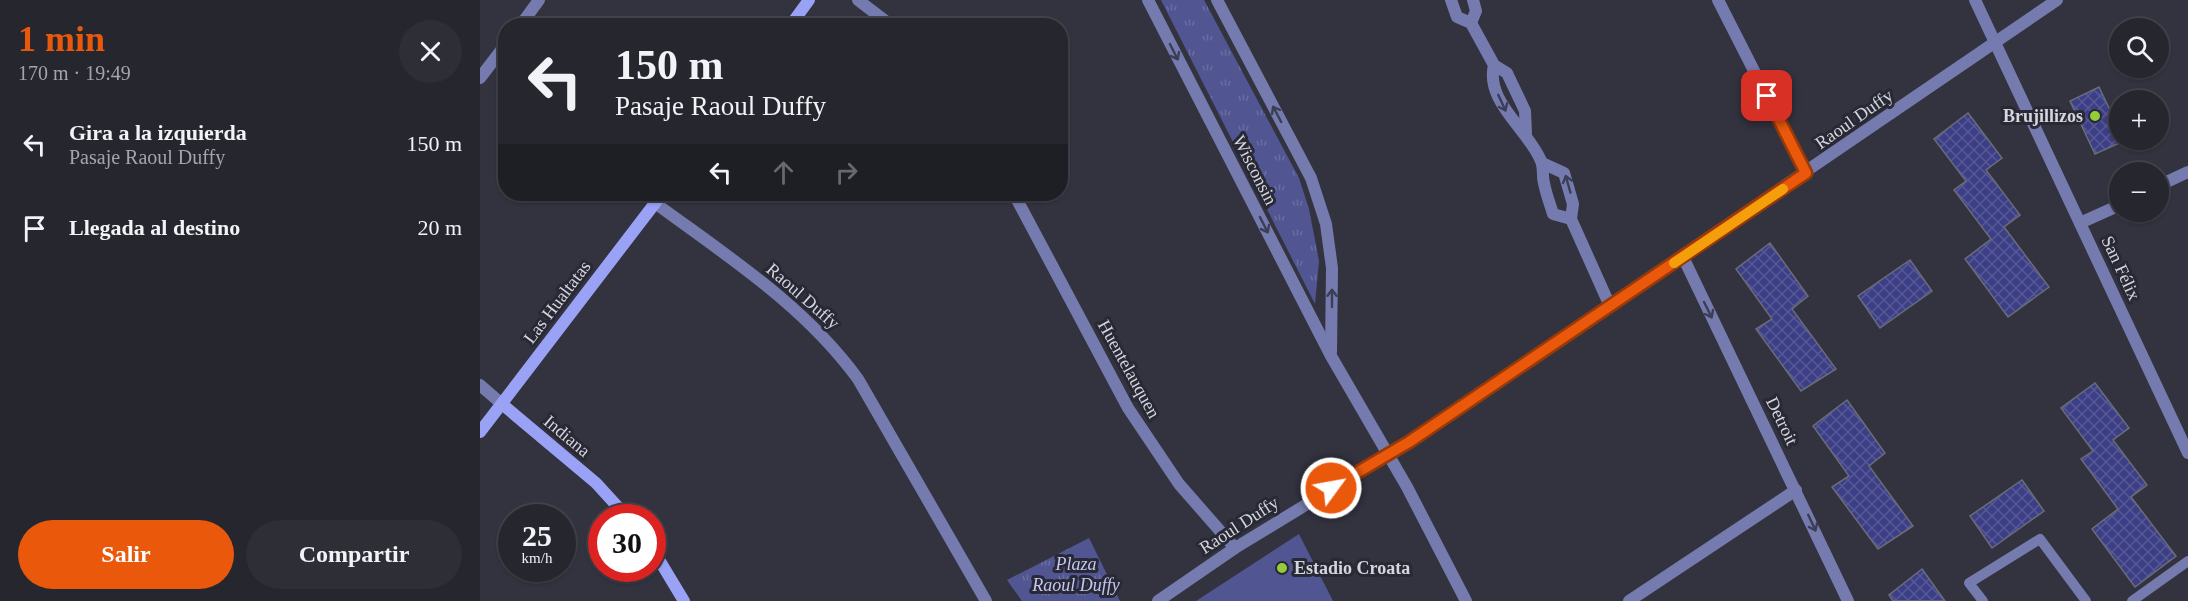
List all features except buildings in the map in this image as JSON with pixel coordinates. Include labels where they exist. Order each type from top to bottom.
[{"type":"street","points":[[526,18],[539,0]]},
{"type":"street","points":[[796,18],[809,0]]},
{"type":"street","points":[[858,0],[882,18]]},
{"type":"street","name":"Wisconsin","points":[[1148,0],[1331,356],[1389,454],[1466,601]]},
{"type":"street","points":[[1217,0],[1311,178],[1326,224],[1332,268],[1331,356]]},
{"type":"street","points":[[1451,0],[1457,17],[1472,23],[1494,65],[1491,79],[1510,120],[1526,133],[1542,163],[1543,183],[1553,214],[1570,219]]},
{"type":"street","points":[[1472,23],[1476,11],[1473,0]]},
{"type":"street","points":[[1718,0],[1806,173]]},
{"type":"street","name":"San Félix","points":[[1975,0],[2080,224],[2184,432],[2188,453]]},
{"type":"street","name":"Raoul Duffy","points":[[1158,601],[1235,548],[1389,454],[1683,257],[2058,0]]},
{"type":"street","points":[[480,78],[498,54]]},
{"type":"street","points":[[1542,163],[1564,173],[1573,204],[1570,219],[1610,306]]},
{"type":"street","points":[[2169,181],[2188,172]]},
{"type":"street","name":"Las Hualtatas","points":[[480,432],[656,201]]},
{"type":"street","name":"Raoul Duffy","points":[[662,201],[803,315],[838,352],[863,388],[986,601]]},
{"type":"street","name":"Huentelauquen","points":[[1018,201],[1128,408],[1179,484],[1235,548]]},
{"type":"street","points":[[2080,224],[2109,210]]},
{"type":"street","name":"Detroit","points":[[1683,257],[1848,601]]},
{"type":"street","name":"Indiana","points":[[480,385],[596,483],[615,504]]},
{"type":"street","points":[[1629,601],[1796,490]]},
{"type":"street","points":[[666,571],[684,601]]},
{"type":"lane","points":[[1983,601],[1969,583],[2040,538],[2086,601]]},
{"type":"lane","points":[[2132,601],[2188,561]]},
{"type":"green space","points":[[1161,0],[1204,0],[1299,178],[1309,209],[1319,261],[1315,304]]},
{"type":"green space","name":"Estadio Croata","points":[[1299,534],[1333,601],[1196,601]]},
{"type":"green space","name":"Plaza Raoul Duffy","points":[[1089,538],[1120,601],[1022,601],[1007,580]]},
{"type":"slow traffic","points":[[1674,263],[1783,189]]},
{"type":"place","name":"Brujillizos","points":[[2095,116]]},
{"type":"place","name":"Estadio Croata","points":[[1282,568]]},
{"type":"route","points":[[1331,488],[1409,442],[1806,173],[1767,96]]}]
